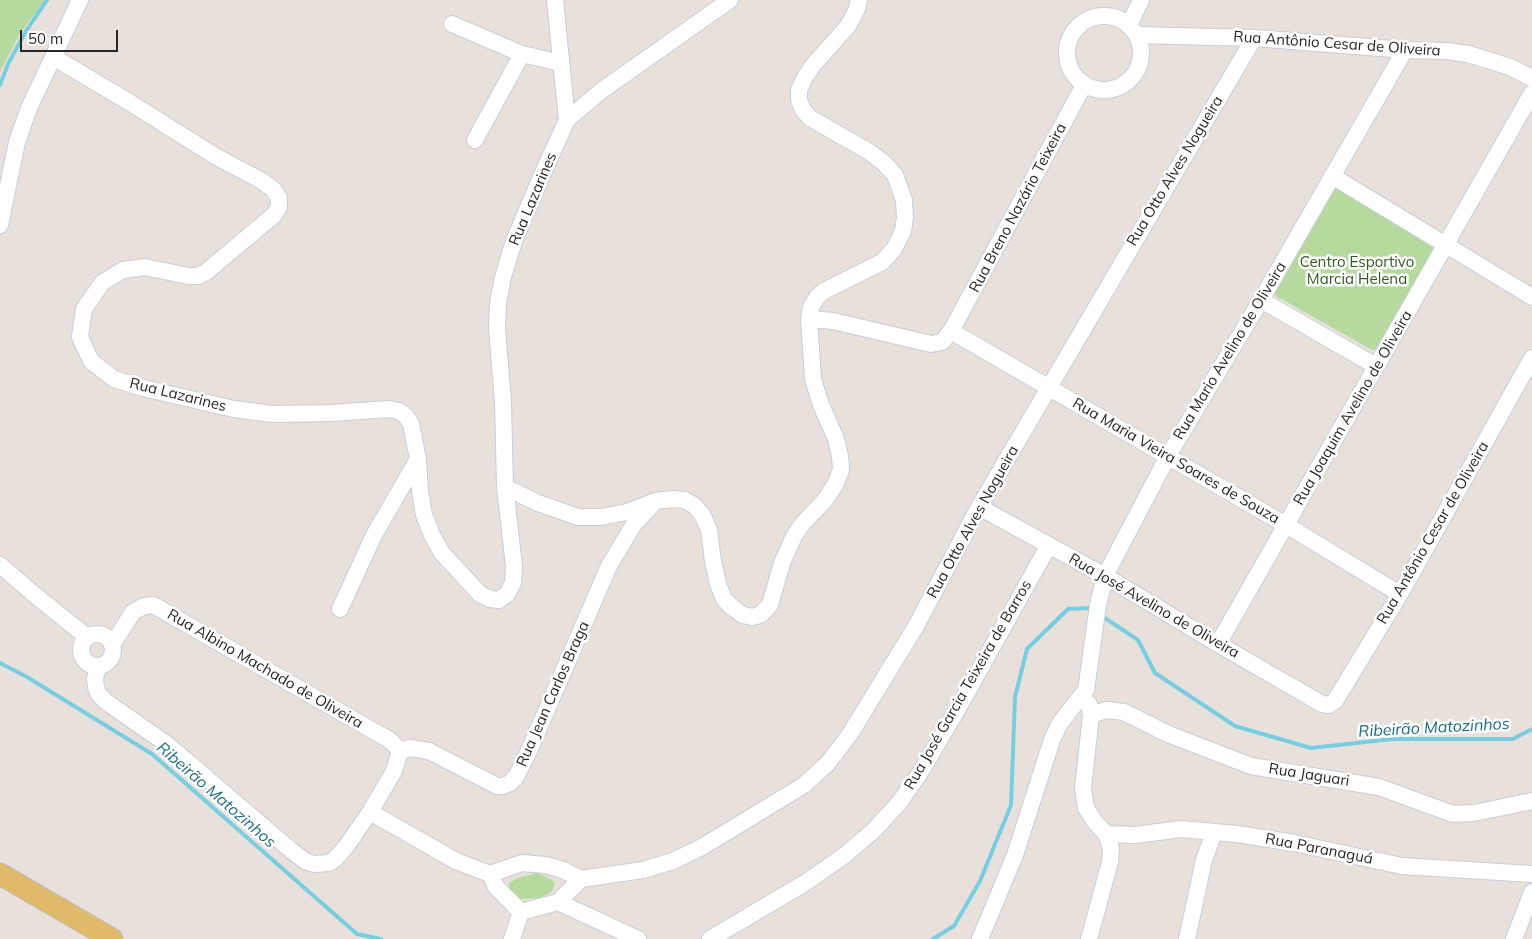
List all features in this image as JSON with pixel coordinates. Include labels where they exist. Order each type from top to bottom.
[{"type":"main road","points":[[0,874],[112,939]]},
{"type":"street","points":[[0,225],[17,142],[29,108],[80,0]]},
{"type":"street","points":[[555,0],[567,120]]},
{"type":"street","name":"Rua Lazarines","points":[[53,57],[215,156],[262,181],[273,189],[279,198],[279,207],[274,215],[206,272],[198,276],[145,268],[122,270],[102,283],[84,308],[80,337],[91,361],[114,379],[234,409],[272,414],[332,413],[389,409],[399,411],[406,416],[411,424],[418,459],[424,515],[432,535],[442,553],[480,594],[490,599],[499,600],[507,594],[513,583],[514,566],[505,487],[503,402],[497,328],[501,286],[514,241],[567,120],[601,91],[730,0]]},
{"type":"street","points":[[505,487],[538,504],[578,517],[601,517],[627,512],[656,501],[684,500],[695,506],[710,530],[718,584],[724,599],[733,608],[752,617],[760,616],[766,611],[773,597],[782,563],[794,536],[803,523],[825,500],[835,485],[840,470],[840,456],[836,439],[821,406],[814,379],[809,319],[811,307],[817,297],[824,291],[882,262],[894,249],[903,231],[905,218],[904,200],[895,175],[884,163],[868,151],[810,118],[803,110],[799,100],[799,90],[805,77],[848,26],[858,8],[859,0]]},
{"type":"street","points":[[1132,30],[1141,0]]},
{"type":"street","points":[[1106,16],[1118,19],[1132,30],[1140,46],[1141,58],[1137,70],[1129,80],[1120,86],[1108,90],[1096,90],[1084,85],[1075,77],[1069,66],[1066,54],[1068,42],[1074,31],[1083,22],[1094,17],[1106,16]]},
{"type":"street","points":[[452,24],[522,54],[561,62]]},
{"type":"street","name":"Rua Antônio Cesar de Oliveira","points":[[1132,30],[1405,50],[1447,51],[1468,54],[1510,67],[1532,78]]},
{"type":"street","name":"Rua Otto Alves Nogueira","points":[[581,879],[643,870],[672,861],[702,847],[804,785],[828,763],[855,727],[912,634],[979,507],[1254,38]]},
{"type":"street","name":"Rua Mario Avelino de Oliveira","points":[[1086,690],[1098,605],[1105,576],[1168,456],[1261,300],[1405,50]]},
{"type":"street","points":[[475,140],[522,54]]},
{"type":"street","name":"Rua Breno Nazário Teixeira","points":[[951,331],[1084,85]]},
{"type":"street","name":"Rua Joaquim Avelino de Oliveira","points":[[1218,644],[1532,93]]},
{"type":"street","points":[[1332,176],[1532,296]]},
{"type":"street","points":[[1261,300],[1376,366]]},
{"type":"street","points":[[809,319],[832,321],[931,344],[942,342],[951,331]]},
{"type":"street","name":"Rua Maria Vieira Soares de Souza","points":[[951,331],[1286,525],[1400,594]]},
{"type":"street","name":"Rua Antônio Cesar de Oliveira","points":[[1329,705],[1335,701],[1400,594],[1532,358]]},
{"type":"street","points":[[340,609],[374,535],[418,459]]},
{"type":"street","name":"Rua Jean Carlos Braga","points":[[400,751],[410,748],[430,751],[497,786],[510,783],[522,768],[609,566],[634,524],[656,501]]},
{"type":"street","name":"Rua José Avelino de Oliveira","points":[[979,507],[1105,576],[1322,704],[1329,705]]},
{"type":"street","name":"Rua José Garcia Teixeira de Barros","points":[[710,939],[805,883],[845,855],[874,830],[899,803],[920,773],[957,710],[1048,545]]},
{"type":"street","points":[[0,564],[87,637]]},
{"type":"street","name":"Rua Albino Machado de Oliveira","points":[[112,645],[133,612],[144,606],[153,605],[391,741],[400,751]]},
{"type":"street","points":[[92,635],[102,635],[110,640],[112,645],[113,650],[107,663],[98,666],[88,663],[82,656],[82,646],[87,637],[92,635]]},
{"type":"street","points":[[98,666],[95,679],[96,687],[98,693],[105,701],[168,745],[292,851],[305,861],[314,864],[322,865],[335,860],[345,848],[370,812],[394,771],[400,751]]},
{"type":"street","points":[[1086,690],[1091,715],[1083,788],[1086,808],[1094,822],[1106,834],[1111,848],[1110,862],[1089,939]]},
{"type":"street","points":[[980,939],[1015,855],[1052,740],[1060,723],[1086,690]]},
{"type":"street","name":"Rua Jaguari","points":[[1091,715],[1106,710],[1124,712],[1176,738],[1251,766],[1379,787],[1453,814],[1474,813],[1532,801]]},
{"type":"street","points":[[370,812],[456,861],[490,874],[522,863],[546,865],[563,870],[581,879],[558,902],[521,912]]},
{"type":"street","name":"Rua Paranaguá","points":[[1106,834],[1135,835],[1181,829],[1237,834],[1294,843],[1402,866],[1532,874]]},
{"type":"street","points":[[1188,939],[1204,860],[1214,832]]},
{"type":"street","points":[[490,874],[496,887],[521,912]]},
{"type":"street","points":[[1514,939],[1532,892]]},
{"type":"street","points":[[558,902],[638,939]]},
{"type":"street","points":[[513,937],[521,912]]},
{"type":"green space","points":[[0,0],[45,0],[19,35],[0,72]]},
{"type":"green space","name":"Centro Esportivo Marcia Helena","points":[[1336,187],[1434,240],[1438,250],[1383,347],[1372,350],[1276,296],[1274,290]]},
{"type":"green space","points":[[538,873],[552,880],[555,885],[551,892],[540,898],[519,899],[509,891],[509,883],[520,877]]},
{"type":"waterway","points":[[0,85],[8,64],[26,31],[47,0]]},
{"type":"waterway","name":"Ribeirão Matozinhos","points":[[933,939],[954,926],[980,881],[1011,805],[1015,697],[1027,649],[1068,609],[1089,608],[1094,611]]},
{"type":"waterway","name":"Ribeirão Matozinhos","points":[[1102,616],[1138,640],[1155,673],[1235,726],[1311,748],[1392,739],[1513,739],[1532,729]]},
{"type":"waterway","name":"Ribeirão Matozinhos","points":[[0,663],[27,677],[152,754],[357,934],[381,939]]}]
